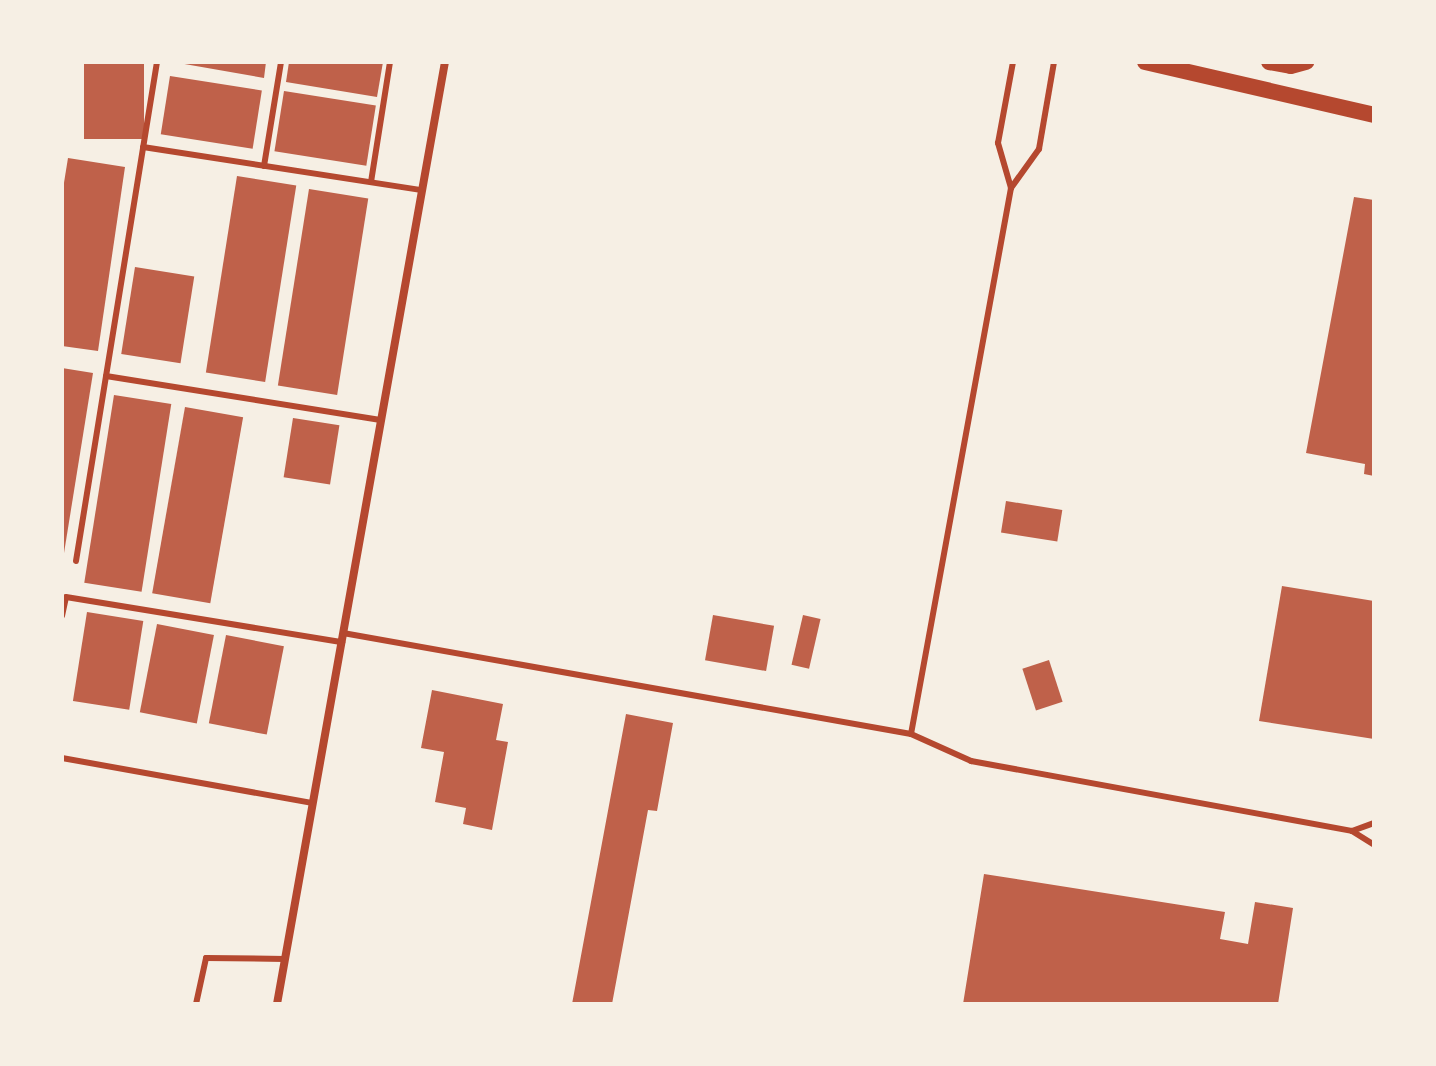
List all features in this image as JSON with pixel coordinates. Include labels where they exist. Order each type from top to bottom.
[{"type":"main road","points":[[1147,62],[1374,115]]},
{"type":"main road","points":[[1269,62],[1291,66],[1306,62]]},
{"type":"street","points":[[277,1004],[445,62]]},
{"type":"lane","points":[[76,561],[157,62]]},
{"type":"lane","points":[[264,166],[281,62]]},
{"type":"lane","points":[[371,182],[390,62]]},
{"type":"lane","points":[[1011,188],[998,143],[1013,62]]},
{"type":"lane","points":[[911,734],[1011,188],[1039,149],[1054,62]]},
{"type":"lane","points":[[143,147],[422,190]]},
{"type":"lane","points":[[106,376],[381,420]]},
{"type":"lane","points":[[62,616],[66,597],[343,637],[911,734],[971,761],[1352,831],[1374,845]]},
{"type":"lane","points":[[62,758],[313,803]]},
{"type":"lane","points":[[1352,831],[1374,823]]},
{"type":"lane","points":[[196,1004],[206,958],[285,959]]},
{"type":"building","points":[[84,62],[144,62],[144,139],[84,139]]},
{"type":"building","points":[[173,62],[266,62],[264,78]]},
{"type":"building","points":[[289,62],[383,62],[377,97],[286,82]]},
{"type":"building","points":[[170,76],[262,91],[253,149],[161,134]]},
{"type":"building","points":[[284,91],[376,106],[366,166],[274,151]]},
{"type":"building","points":[[68,158],[125,167],[98,351],[62,346],[62,195]]},
{"type":"building","points":[[237,176],[296,185],[265,382],[206,373]]},
{"type":"building","points":[[309,189],[368,198],[337,395],[278,386]]},
{"type":"building","points":[[1354,197],[1374,200],[1374,476],[1364,474],[1365,464],[1306,453]]},
{"type":"building","points":[[135,267],[194,276],[180,363],[121,354]]},
{"type":"building","points":[[62,368],[93,373],[64,553],[62,552]]},
{"type":"building","points":[[114,395],[171,404],[142,592],[84,583]]},
{"type":"building","points":[[185,407],[243,417],[210,603],[152,593]]},
{"type":"building","points":[[293,418],[339,425],[330,485],[284,477]]},
{"type":"building","points":[[1006,501],[1062,510],[1057,542],[1001,533]]},
{"type":"building","points":[[1282,586],[1374,601],[1374,739],[1259,721]]},
{"type":"building","points":[[87,612],[143,621],[129,710],[73,701]]},
{"type":"building","points":[[713,615],[774,626],[766,671],[705,660]]},
{"type":"building","points":[[803,615],[821,619],[809,669],[792,665]]},
{"type":"building","points":[[157,624],[214,635],[197,723],[140,712]]},
{"type":"building","points":[[226,635],[284,646],[267,735],[209,723]]},
{"type":"building","points":[[1049,660],[1063,702],[1036,710],[1022,669]]},
{"type":"building","points":[[432,690],[503,704],[496,740],[508,742],[492,830],[463,824],[466,808],[435,802],[444,752],[421,748]]},
{"type":"building","points":[[626,714],[673,723],[657,811],[648,810],[612,1004],[572,1004]]},
{"type":"building","points":[[984,874],[1225,912],[1220,939],[1248,944],[1255,902],[1293,908],[1278,1004],[963,1004]]}]
